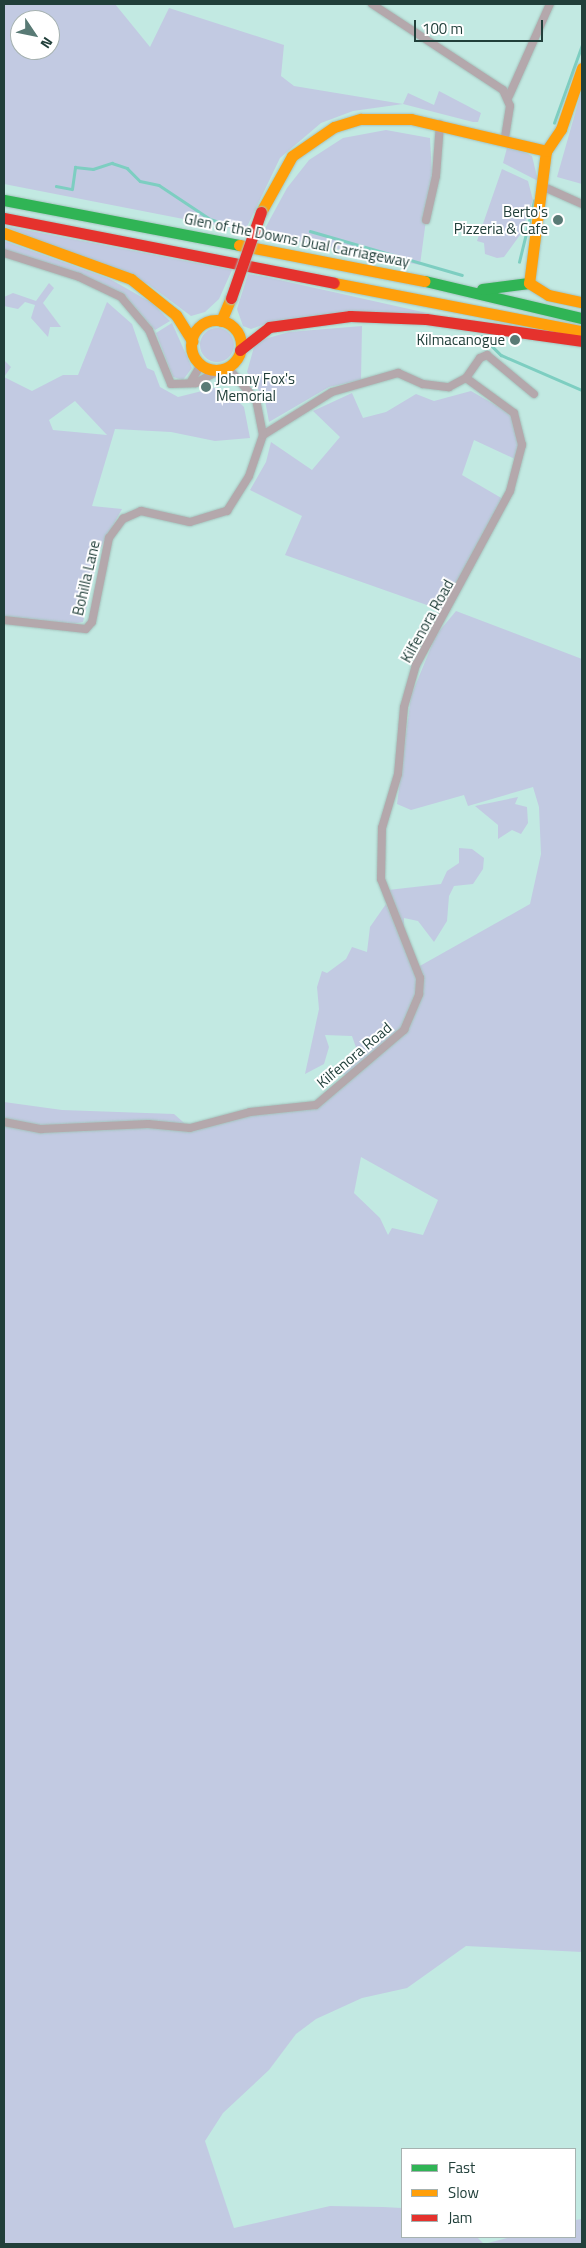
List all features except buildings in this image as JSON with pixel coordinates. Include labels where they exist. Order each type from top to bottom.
[{"type":"main road","points":[[529,283],[544,187],[546,151],[560,129],[582,68]]},
{"type":"main road","points":[[221,321],[261,212],[292,156],[334,128],[384,117],[440,124],[505,138],[546,151]]},
{"type":"main road","name":"Glen of the Downs Dual Carriageway","points":[[4,200],[409,277],[582,318]]},
{"type":"main road","points":[[4,218],[582,331]]},
{"type":"main road","points":[[4,233],[131,280],[176,315],[192,341],[194,354],[201,364],[224,368],[240,350],[269,327],[350,316],[426,318],[582,341]]},
{"type":"main road","points":[[409,277],[490,290],[529,283],[548,295],[582,302]]},
{"type":"main road","points":[[192,341],[203,324],[221,321],[239,334],[240,350]]},
{"type":"street","points":[[372,4],[509,96]]},
{"type":"street","points":[[505,138],[509,96],[550,4]]},
{"type":"street","points":[[426,220],[436,176],[440,124]]},
{"type":"street","points":[[544,187],[582,204]]},
{"type":"street","points":[[4,254],[79,277],[121,297],[149,330],[166,378],[180,386],[224,368],[256,400],[263,435],[332,392],[389,374],[437,388],[466,378],[480,358],[487,355],[534,394]]},
{"type":"street","points":[[190,383],[201,364]]},
{"type":"street","name":"Kilfenora Road","points":[[4,1122],[41,1129],[148,1124],[190,1128],[250,1112],[316,1105],[404,1030],[419,994],[420,978],[381,879],[382,828],[398,774],[404,707],[416,665],[510,491],[522,445],[519,420],[508,406],[466,378]]},
{"type":"street","name":"Bohilla Lane","points":[[4,620],[86,628],[92,622],[105,553],[116,525],[141,511],[190,522],[220,517],[249,476],[263,435]]},
{"type":"shaded area","points":[[4,4],[115,4],[150,47],[169,8],[284,45],[281,76],[294,86],[403,104],[353,111],[321,123],[280,158],[245,231],[4,184]]},
{"type":"shaded area","points":[[582,89],[582,184],[557,177]]},
{"type":"shaded area","points":[[439,91],[481,113],[478,122],[403,104],[408,93],[434,105]]},
{"type":"shaded area","points":[[386,130],[430,138],[432,175],[420,265],[262,234],[287,188],[309,160],[343,138]]},
{"type":"shaded area","points":[[508,144],[532,156],[538,181],[503,163]]},
{"type":"shaded area","points":[[502,169],[528,181],[533,200],[520,235],[504,257],[497,258],[485,254],[484,243],[477,241]]},
{"type":"shaded area","points":[[4,226],[232,270],[219,299],[205,312],[191,316],[148,284]]},
{"type":"shaded area","points":[[4,241],[110,279],[152,303],[170,321],[155,330],[123,293],[4,250]]},
{"type":"shaded area","points":[[248,274],[436,315],[268,323],[251,329],[243,326],[237,309]]},
{"type":"shaded area","points":[[49,283],[54,288],[43,303],[61,327],[50,327],[48,337],[31,318],[35,305],[25,302],[18,309],[4,306],[4,297],[13,293],[36,301]]},
{"type":"shaded area","points":[[107,302],[132,324],[147,368],[154,371],[160,387],[178,397],[214,388],[230,393],[244,407],[250,438],[215,441],[171,432],[115,429],[92,506],[122,509],[100,549],[83,622],[68,625],[4,616],[4,377],[32,391],[63,375],[78,375]],"holes":[[[75,401],[107,435],[53,430],[49,420]]]},
{"type":"shaded area","points":[[172,323],[192,368],[183,380],[173,377],[156,333]]},
{"type":"shaded area","points":[[362,326],[361,380],[329,387],[269,422],[265,400],[247,372],[254,347],[261,340],[289,332]]},
{"type":"shaded area","points":[[217,328],[229,333],[234,345],[229,357],[217,362],[205,357],[200,345],[205,333]]},
{"type":"shaded area","points":[[4,360],[11,367],[4,377]]},
{"type":"shaded area","points":[[471,391],[511,414],[520,439],[517,460],[474,440],[462,475],[503,499],[441,610],[285,555],[302,516],[250,490],[266,462],[271,442],[312,470],[340,437],[313,411],[352,393],[363,418],[386,412],[416,394],[434,401]]},
{"type":"shaded area","points":[[456,611],[582,659],[582,1952],[466,1946],[407,1988],[362,1998],[316,2019],[296,2034],[269,2070],[223,2113],[205,2141],[234,2228],[330,2206],[401,2208],[401,2238],[478,2238],[484,2244],[4,2244],[4,1102],[62,1110],[174,1114],[190,1128],[236,1116],[315,1105],[392,1045],[419,994],[418,967],[530,904],[541,854],[539,807],[533,787],[468,806],[464,795],[411,810],[397,804],[411,696],[436,635]],"holes":[[[361,1157],[438,1200],[423,1235],[392,1228],[388,1235],[380,1218],[354,1193]]]},
{"type":"shaded area","points":[[518,797],[515,804],[527,807],[528,823],[521,834],[512,830],[498,839],[498,825],[475,806]]},
{"type":"shaded area","points":[[459,848],[472,849],[484,858],[483,869],[473,884],[454,886],[449,896],[447,921],[434,942],[418,921],[404,918],[404,934],[388,890],[441,884],[447,871],[459,863]]},
{"type":"shaded area","points":[[386,904],[416,977],[416,994],[402,1029],[346,1076],[336,1068],[359,1056],[352,1036],[325,1035],[329,1047],[324,1064],[305,1074],[319,1009],[317,987],[322,971],[327,973],[346,959],[352,947],[367,952],[370,927]]},
{"type":"shaded area","points":[[582,2219],[582,2244],[484,2244],[507,2238],[576,2238],[576,2220]]},
{"type":"waterway","points":[[554,123],[582,45]]},
{"type":"waterway","points":[[56,186],[72,189],[75,167],[93,169],[112,163],[127,168],[140,181],[159,185],[210,219],[229,225]]},
{"type":"waterway","points":[[519,262],[534,201]]},
{"type":"waterway","points":[[310,231],[462,275]]},
{"type":"waterway","points":[[482,336],[501,355],[582,390]]},
{"type":"traffic: fast","points":[[4,200],[239,245]]},
{"type":"traffic: fast","points":[[425,281],[582,318]]},
{"type":"traffic: fast","points":[[482,289],[529,283]]},
{"type":"traffic: slow","points":[[582,68],[561,129],[546,151],[529,283],[548,295],[582,302]]},
{"type":"traffic: slow","points":[[261,212],[292,156],[334,127],[361,119],[411,119],[546,151]]},
{"type":"traffic: slow","points":[[4,233],[131,279],[176,315],[192,341]]},
{"type":"traffic: slow","points":[[239,245],[425,281]]},
{"type":"traffic: slow","points":[[334,283],[582,331]]},
{"type":"traffic: slow","points":[[221,321],[231,298]]},
{"type":"traffic: slow","points":[[216,320],[225,322],[236,331],[241,345],[239,354],[230,365],[216,370],[207,368],[196,359],[191,345],[193,336],[202,325],[216,320]]},
{"type":"traffic: jam","points":[[231,298],[261,212]]},
{"type":"traffic: jam","points":[[4,218],[334,283]]},
{"type":"traffic: jam","points":[[240,350],[269,327],[350,316],[426,319],[582,341]]},
{"type":"place","name":"Berto's Pizzeria & Cafe","points":[[558,220]]},
{"type":"place","name":"Kilmacanogue","points":[[515,340]]},
{"type":"place","name":"Johnny Fox's Memorial","points":[[206,387]]}]
